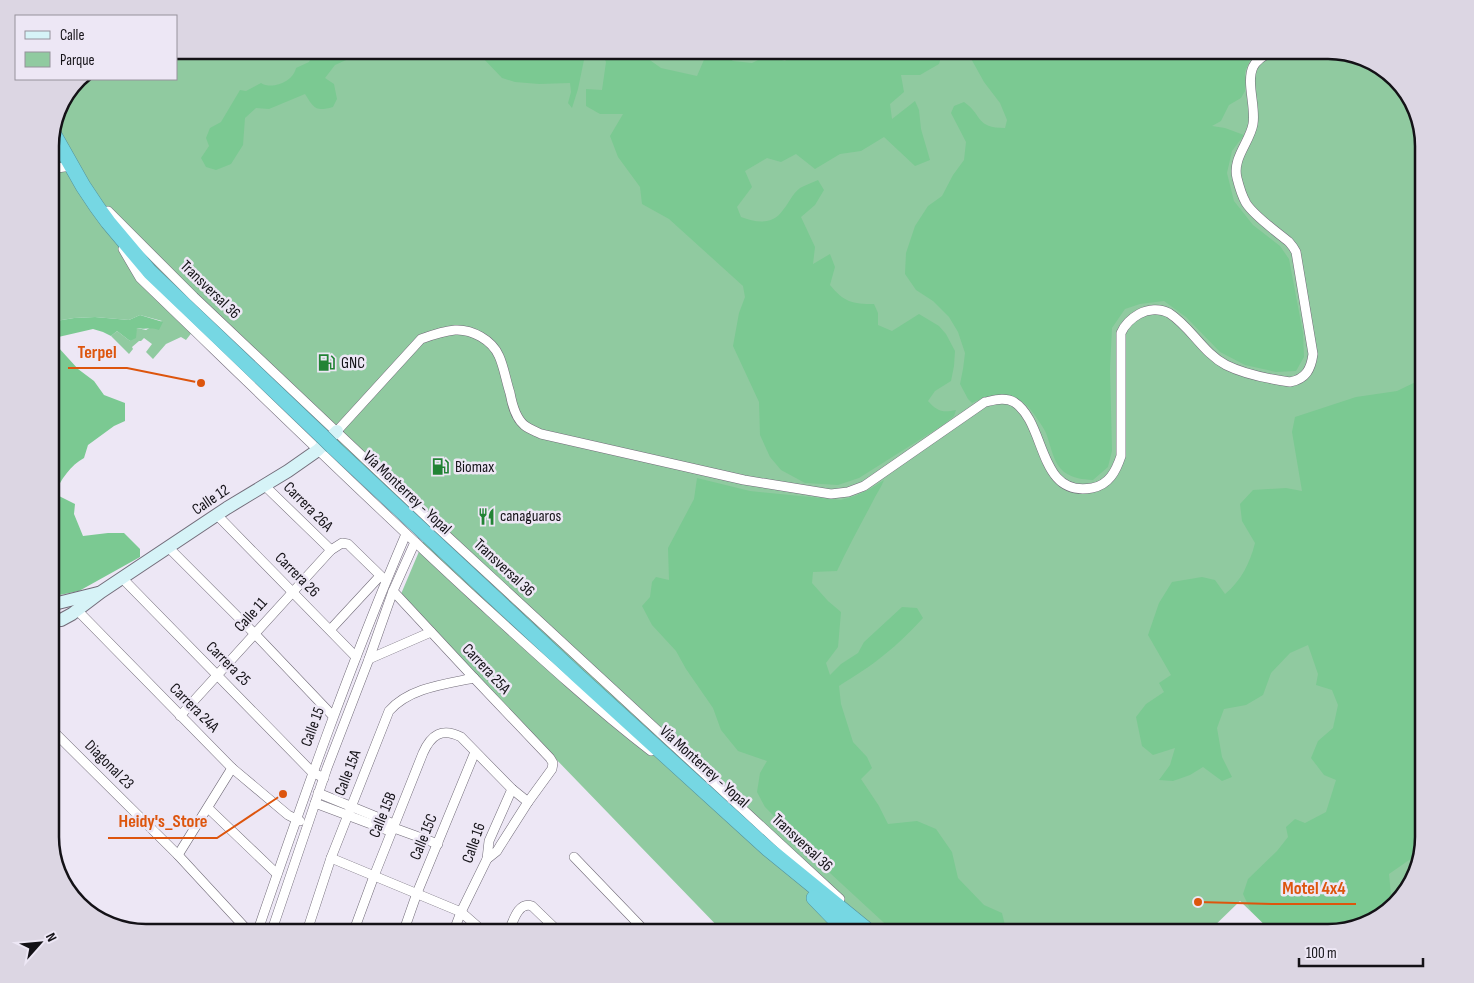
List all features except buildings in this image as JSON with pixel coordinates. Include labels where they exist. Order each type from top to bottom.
[{"type":"highway","name":"Vía Monterrey - Yopal","points":[[59,144],[97,207],[150,272],[324,444],[768,850],[839,924]]},
{"type":"highway","name":"Vía Monterrey - Yopal","points":[[768,850],[860,924]]},
{"type":"main road","name":"Calle 12","points":[[59,619],[78,610],[101,592],[264,485],[324,444],[337,431]]},
{"type":"main road","points":[[59,602],[101,592]]},
{"type":"street","points":[[337,431],[421,339],[440,332],[456,330],[476,334],[492,345],[499,356],[513,408],[524,424],[541,434],[744,480],[831,494],[848,492],[864,486],[985,402],[999,398],[1014,402],[1026,412],[1052,472],[1060,480],[1080,490],[1095,488],[1115,473],[1121,456],[1121,333],[1124,325],[1137,315],[1155,309],[1168,312],[1212,356],[1226,365],[1243,372],[1290,382],[1297,381],[1309,372],[1313,354],[1296,252],[1289,242],[1253,212],[1247,204],[1236,177],[1242,149],[1253,126],[1251,78],[1252,67],[1258,59]]},
{"type":"street","points":[[59,170],[74,171]]},
{"type":"street","name":"Transversal 36","points":[[74,171],[113,217],[150,254],[532,615],[867,924]]},
{"type":"street","points":[[324,444],[414,542],[610,720],[714,800]]},
{"type":"street","name":"Carrera 26A","points":[[264,485],[331,550]]},
{"type":"street","name":"Carrera 26","points":[[217,515],[356,657]]},
{"type":"street","name":"Calle 15","points":[[260,924],[312,772],[356,657],[383,579],[406,534]]},
{"type":"street","name":"Calle 15","points":[[274,924],[324,778],[393,591],[414,542]]},
{"type":"street","name":"Calle 11","points":[[180,716],[331,550],[342,543],[348,544],[383,579]]},
{"type":"street","points":[[168,548],[254,633],[333,716]]},
{"type":"street","name":"Carrera 25","points":[[122,578],[312,772],[324,778]]},
{"type":"street","points":[[330,630],[383,579]]},
{"type":"street","name":"Carrera 25A","points":[[393,591],[550,758],[553,763],[552,769],[528,802]]},
{"type":"street","name":"Carrera 24A","points":[[78,610],[232,768],[288,815],[308,824]]},
{"type":"street","points":[[369,659],[431,632]]},
{"type":"street","points":[[350,672],[362,678]]},
{"type":"street","name":"Calle 15A","points":[[309,924],[331,858],[389,712],[395,704],[404,698],[429,688],[474,678]]},
{"type":"street","name":"Calle 15B","points":[[356,924],[428,743],[434,736],[451,732],[460,737],[475,752]]},
{"type":"street","name":"Diagonal 23","points":[[59,737],[178,855],[242,924]]},
{"type":"street","points":[[475,752],[512,789],[528,802],[497,851],[487,859]]},
{"type":"street","name":"Calle 15C","points":[[406,924],[475,752]]},
{"type":"street","points":[[178,855],[232,768]]},
{"type":"street","name":"Calle 16","points":[[457,924],[487,859],[489,841],[512,789]]},
{"type":"street","points":[[317,798],[350,812],[389,822],[394,828],[438,844]]},
{"type":"street","points":[[208,808],[277,874]]},
{"type":"street","points":[[574,857],[639,924]]},
{"type":"street","points":[[331,858],[461,912],[475,924]]},
{"type":"street","points":[[512,924],[520,908],[528,904],[551,924]]},
{"type":"green space","points":[[178,59],[1340,59],[1357,63],[1377,73],[1394,88],[1406,107],[1415,134],[1415,838],[1411,866],[1401,886],[1386,903],[1367,915],[1340,924],[1264,924],[1240,901],[1216,924],[715,924],[552,755],[401,594],[426,535],[200,322],[186,340],[181,337],[166,344],[153,359],[146,352],[152,344],[144,338],[132,347],[133,349],[129,354],[111,336],[117,331],[130,341],[137,328],[146,330],[162,321],[140,315],[129,320],[95,317],[59,320],[59,140],[62,123],[68,107],[88,80],[178,80]]},
{"type":"green space","points":[[310,59],[348,59],[335,65],[325,78],[334,84],[337,99],[333,107],[316,108],[305,94],[269,109],[256,108],[245,118],[243,145],[231,164],[216,170],[206,167],[201,158],[209,146],[206,138],[210,128],[221,122],[240,90],[246,91],[261,83],[271,86],[287,81],[296,68],[309,62]]},
{"type":"green space","points":[[484,59],[584,59],[572,108],[568,103],[571,92],[570,83],[539,84],[515,82],[502,78]]},
{"type":"green space","points":[[605,59],[648,59],[661,68],[697,76],[704,59],[730,59],[752,63],[760,59],[779,59],[785,61],[787,59],[940,59],[939,64],[920,75],[901,75],[904,92],[890,104],[892,119],[915,101],[919,110],[921,129],[930,160],[915,166],[884,137],[861,151],[840,154],[815,169],[796,154],[781,162],[767,158],[745,171],[752,187],[737,207],[741,217],[753,221],[770,220],[779,215],[800,188],[818,180],[824,190],[815,205],[801,217],[815,247],[813,264],[830,254],[835,267],[830,285],[849,301],[874,304],[878,313],[878,325],[892,331],[919,314],[939,326],[946,334],[955,351],[954,366],[951,381],[935,391],[928,401],[940,410],[956,410],[954,416],[943,425],[859,478],[838,485],[805,483],[781,470],[770,457],[760,435],[759,402],[733,346],[739,313],[745,297],[743,286],[669,219],[642,204],[640,187],[618,157],[610,136],[623,114],[600,114],[586,106],[586,89],[602,90],[606,62]]},
{"type":"green space","points":[[971,59],[1251,59],[1245,71],[1245,91],[1241,98],[1229,105],[1221,121],[1212,126],[1225,128],[1244,135],[1232,151],[1227,173],[1234,201],[1253,225],[1280,246],[1289,259],[1303,333],[1304,357],[1296,371],[1276,372],[1245,365],[1220,352],[1186,317],[1164,301],[1140,304],[1125,309],[1112,328],[1110,369],[1112,451],[1108,467],[1093,480],[1075,477],[1060,468],[1046,433],[1025,404],[1009,396],[1001,395],[972,403],[960,384],[965,353],[958,332],[949,317],[933,301],[916,290],[905,274],[906,253],[915,226],[928,206],[942,196],[953,175],[964,160],[966,142],[951,113],[954,106],[964,102],[984,123],[989,126],[1005,128],[1007,120],[1000,103],[984,82]]},
{"type":"green space","points":[[140,315],[163,322],[159,330],[137,328],[136,338],[130,341],[117,331],[111,336],[93,329],[59,337],[59,320],[95,317],[129,320]]},
{"type":"green space","points":[[59,348],[78,369],[94,381],[104,395],[125,403],[125,421],[114,426],[88,445],[84,458],[66,473],[59,485]]},
{"type":"green space","points":[[1415,382],[1414,855],[1413,859],[1389,874],[1391,898],[1377,910],[1367,915],[1340,924],[1264,924],[1251,911],[1243,894],[1248,879],[1277,851],[1288,837],[1286,827],[1295,819],[1305,823],[1326,812],[1336,780],[1324,775],[1311,758],[1318,741],[1333,728],[1338,705],[1332,690],[1316,685],[1318,674],[1308,645],[1290,653],[1271,673],[1263,695],[1246,705],[1224,709],[1217,728],[1222,757],[1232,777],[1222,781],[1203,767],[1190,775],[1173,781],[1159,780],[1170,765],[1175,748],[1153,755],[1142,746],[1136,717],[1146,704],[1164,692],[1159,683],[1171,675],[1148,635],[1159,603],[1172,582],[1202,577],[1215,580],[1225,594],[1240,577],[1248,564],[1255,543],[1242,521],[1240,504],[1253,490],[1286,488],[1302,491],[1292,432],[1295,417],[1356,397],[1397,391]]},
{"type":"green space","points":[[697,478],[750,491],[841,500],[855,496],[884,480],[837,571],[813,572],[812,583],[841,612],[838,647],[826,663],[830,675],[841,664],[858,653],[864,642],[902,607],[917,608],[923,618],[909,633],[879,659],[839,686],[841,704],[853,742],[867,757],[872,768],[861,779],[879,806],[888,824],[917,821],[936,829],[952,852],[958,878],[984,905],[1002,913],[1005,924],[885,924],[830,873],[765,807],[757,792],[760,773],[767,761],[738,751],[721,730],[713,708],[676,651],[652,625],[642,606],[650,597],[652,582],[656,577],[669,580],[668,548],[694,499]]},
{"type":"green space","points":[[59,496],[75,504],[74,514],[83,536],[124,533],[140,549],[140,557],[79,591],[59,595]]},
{"type":"place","name":"GNC","points":[[327,363]]},
{"type":"place","name":"Terpel","points":[[201,383]]},
{"type":"place","name":"Biomax","points":[[441,467]]},
{"type":"place","name":"canaguaros","points":[[486,516]]},
{"type":"place","name":"Heidy's_Store","points":[[283,794]]},
{"type":"place","name":"Motel 4x4","points":[[1198,902]]}]
